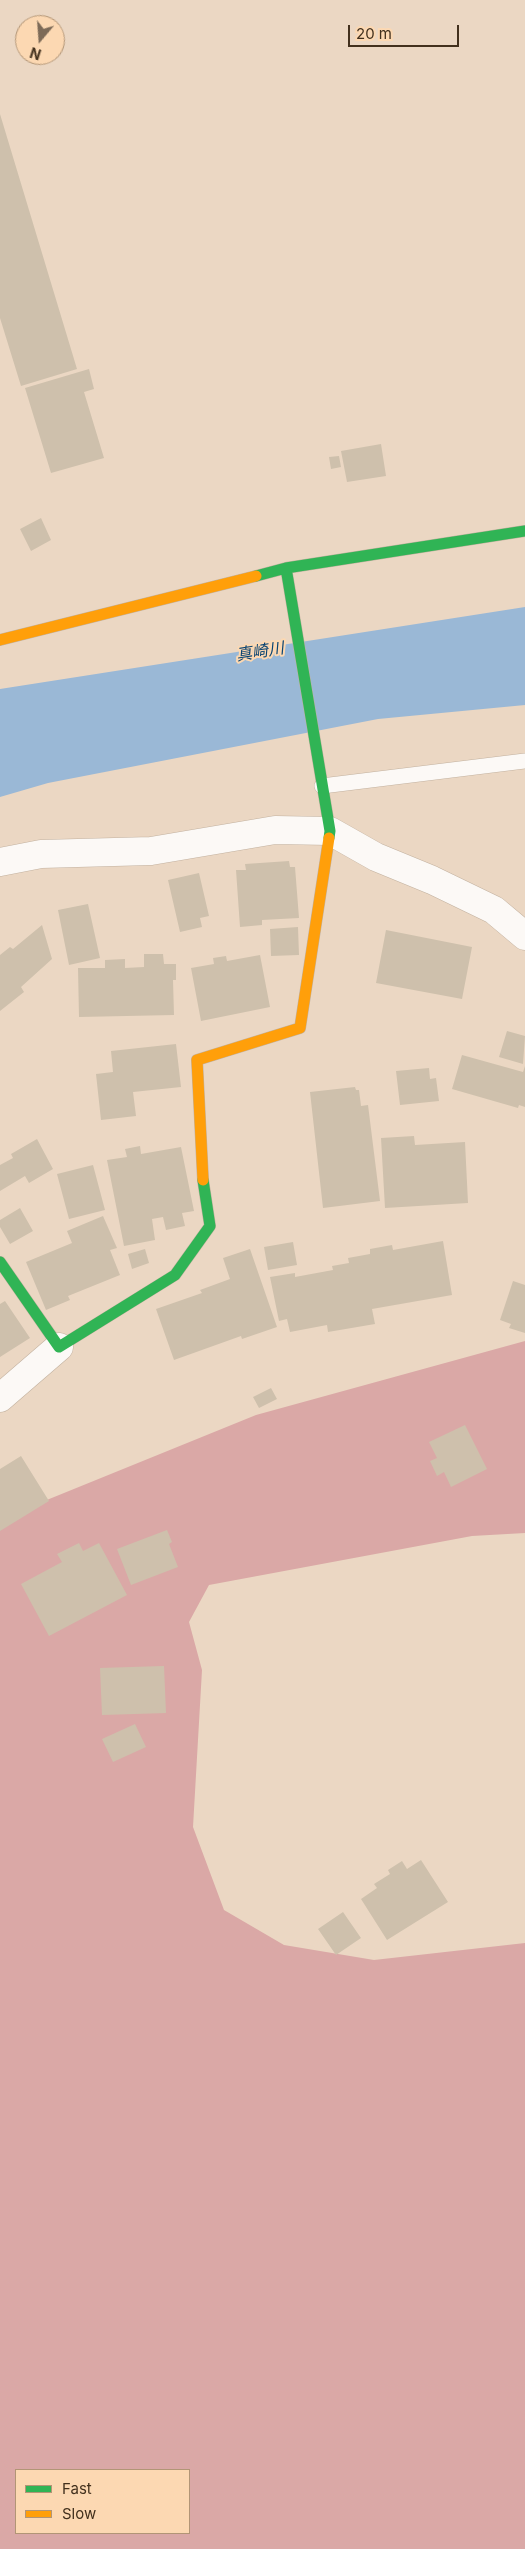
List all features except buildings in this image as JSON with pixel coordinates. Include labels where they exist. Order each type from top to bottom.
[{"type":"street","points":[[0,640],[286,568],[525,531]]},
{"type":"street","points":[[0,1398],[59,1346],[175,1275],[210,1226],[202,1159],[197,1060],[300,1028],[330,831],[286,568]]},
{"type":"street","points":[[0,862],[41,854],[151,851],[276,830],[330,831],[376,857],[432,880],[494,910],[525,936]]},
{"type":"street","points":[[0,1262],[59,1346]]},
{"type":"lane","points":[[322,786],[525,761]]},
{"type":"shaded area","points":[[525,1341],[525,1533],[472,1536],[209,1585],[189,1622],[202,1670],[193,1827],[224,1910],[284,1945],[374,1960],[525,1943],[525,2549],[0,2549],[0,1519],[256,1415]]},
{"type":"water","name":"真崎川","points":[[525,607],[525,705],[378,719],[48,783],[0,797],[0,689]]},
{"type":"traffic: fast","points":[[256,576],[286,568],[525,531]]},
{"type":"traffic: fast","points":[[286,568],[330,831],[329,838]]},
{"type":"traffic: fast","points":[[0,1262],[59,1347],[175,1275],[210,1226],[203,1180]]},
{"type":"traffic: slow","points":[[0,640],[256,576]]},
{"type":"traffic: slow","points":[[203,1180],[197,1060],[300,1028],[329,838]]}]
